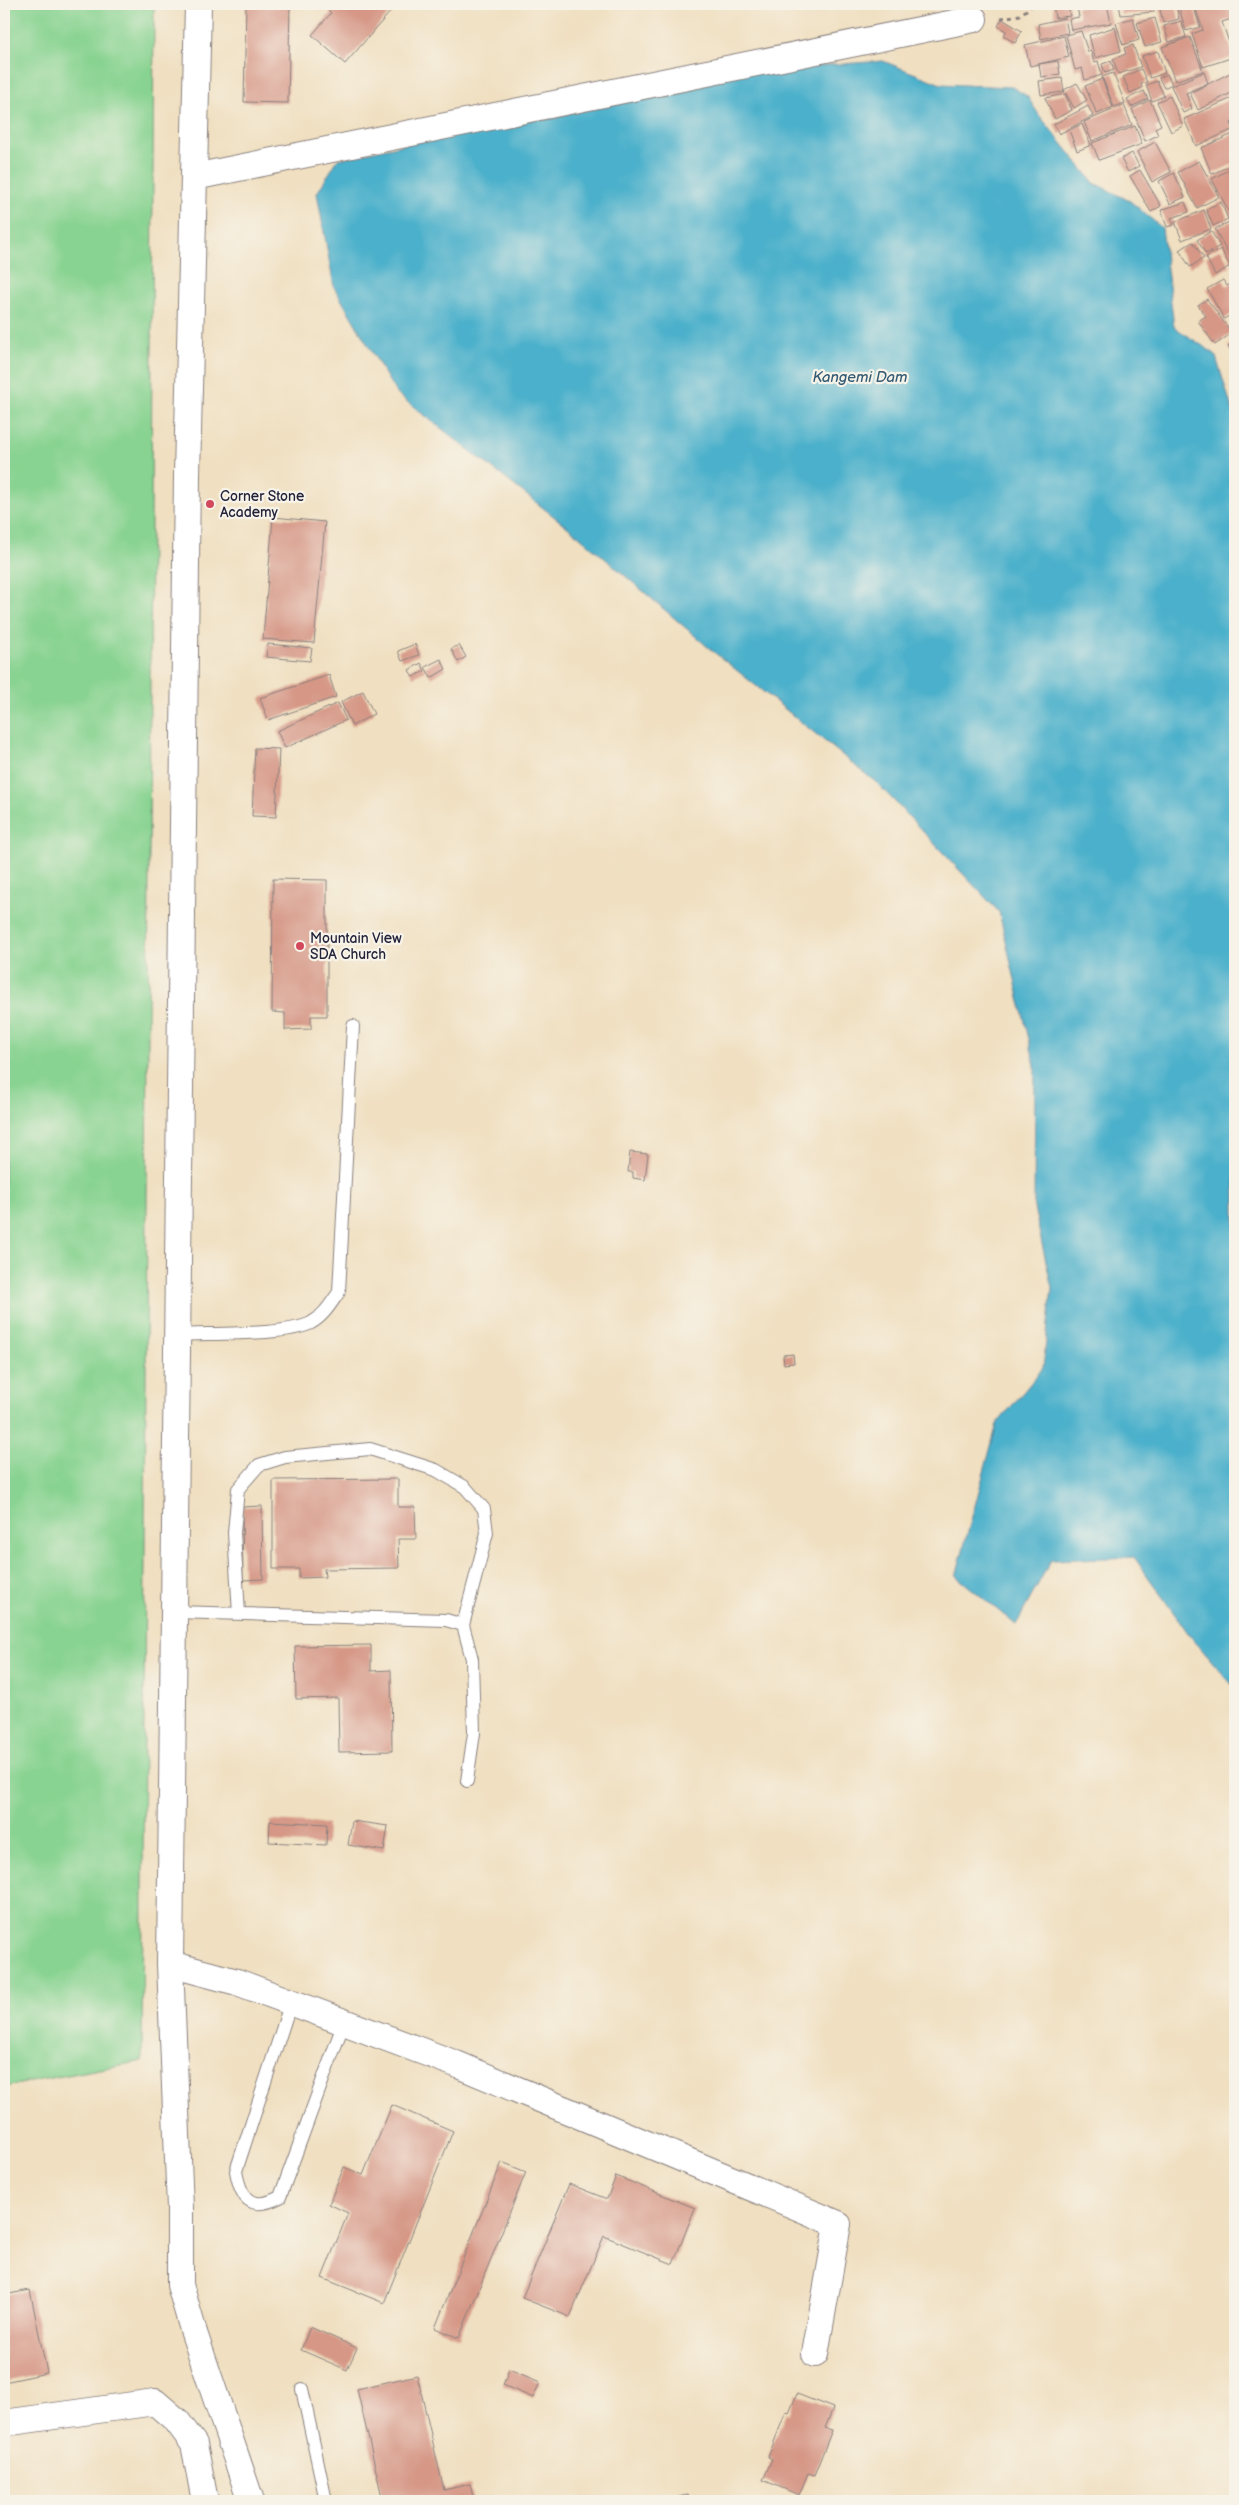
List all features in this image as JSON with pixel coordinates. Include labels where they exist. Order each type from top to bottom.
[{"type":"street","points":[[198,4],[187,465],[170,1964],[180,2208],[180,2285],[194,2333],[251,2501]]},
{"type":"street","points":[[194,177],[974,20]]},
{"type":"street","points":[[170,1964],[238,1982],[456,2064],[838,2224],[815,2354]]},
{"type":"street","points":[[4,2423],[155,2402],[177,2421],[194,2444],[205,2501]]},
{"type":"lane","points":[[177,1335],[287,1329],[311,1322],[327,1310],[339,1292],[353,1026]]},
{"type":"lane","points":[[239,1614],[234,1533],[238,1489],[259,1465],[285,1457],[370,1449],[436,1470],[465,1487],[484,1509],[487,1534],[463,1625],[472,1659],[474,1733],[467,1781]]},
{"type":"lane","points":[[174,1612],[446,1620],[463,1625]]},
{"type":"lane","points":[[291,2002],[236,2171],[239,2190],[246,2199],[257,2204],[270,2202],[280,2197],[344,2022]]},
{"type":"lane","points":[[302,2389],[326,2501]]},
{"type":"path","points":[[974,20],[1020,15],[1034,4]]},
{"type":"path","points":[[1232,4],[1235,16]]},
{"type":"green space","points":[[4,4],[154,4],[142,2061],[4,2087]]},
{"type":"water","name":"Kangemi Dam","points":[[883,61],[941,84],[1012,87],[1027,96],[1039,115],[1094,183],[1130,201],[1162,228],[1174,327],[1215,354],[1235,418],[1235,1688],[1191,1637],[1134,1557],[1051,1560],[1016,1625],[956,1576],[997,1424],[1043,1368],[1052,1288],[1034,1208],[1035,1065],[999,912],[878,784],[709,648],[579,536],[396,393],[334,287],[317,193],[338,159],[732,72]]},
{"type":"building","points":[[246,4],[290,4],[288,103],[244,102]]},
{"type":"building","points":[[324,4],[397,4],[345,64],[312,35],[331,13]]},
{"type":"building","points":[[1053,4],[1068,4],[1070,16],[1055,18]]},
{"type":"building","points":[[1107,4],[1111,23],[1071,30],[1069,19],[1079,17],[1077,7]]},
{"type":"building","points":[[1119,4],[1153,4],[1154,12],[1121,15]]},
{"type":"building","points":[[1159,4],[1176,4],[1179,19],[1163,23]]},
{"type":"building","points":[[1193,4],[1200,27],[1186,31],[1178,5]]},
{"type":"building","points":[[1194,4],[1227,4],[1232,19],[1222,22],[1234,57],[1203,67],[1192,34],[1203,30]]},
{"type":"building","points":[[1065,18],[1068,33],[1041,39],[1038,24]]},
{"type":"building","points":[[1133,18],[1139,40],[1123,45],[1116,23]]},
{"type":"building","points":[[1155,18],[1162,42],[1145,47],[1137,23]]},
{"type":"building","points":[[1002,19],[1022,31],[1015,43],[1004,36],[1006,31],[998,26]]},
{"type":"building","points":[[1181,21],[1186,37],[1169,42],[1164,26]]},
{"type":"building","points":[[1115,27],[1121,51],[1095,58],[1089,35]]},
{"type":"building","points":[[1081,31],[1088,52],[1091,51],[1094,63],[1098,61],[1102,75],[1085,80],[1082,68],[1075,70],[1066,35]]},
{"type":"building","points":[[1064,36],[1069,57],[1030,66],[1025,45]]},
{"type":"building","points":[[1190,37],[1203,71],[1175,81],[1162,47]]},
{"type":"building","points":[[1133,45],[1141,67],[1118,74],[1113,59],[1126,54],[1124,48]]},
{"type":"building","points":[[1158,51],[1165,73],[1150,78],[1142,56]]},
{"type":"building","points":[[1058,61],[1060,74],[1041,77],[1039,64]]},
{"type":"building","points":[[1111,61],[1114,70],[1105,73],[1102,64]]},
{"type":"building","points":[[1141,69],[1147,82],[1141,84],[1142,88],[1130,93],[1123,77]]},
{"type":"building","points":[[1234,71],[1235,91],[1198,110],[1190,93]]},
{"type":"building","points":[[1204,72],[1208,83],[1186,93],[1192,109],[1183,113],[1171,86]]},
{"type":"building","points":[[1113,73],[1125,103],[1114,107],[1102,77]]},
{"type":"building","points":[[1167,74],[1172,84],[1164,88],[1159,78]]},
{"type":"building","points":[[1062,78],[1064,92],[1041,95],[1039,81]]},
{"type":"building","points":[[1102,79],[1113,107],[1097,114],[1085,86]]},
{"type":"building","points":[[1157,81],[1164,96],[1152,101],[1146,85]]},
{"type":"building","points":[[1077,83],[1087,100],[1074,108],[1064,90]]},
{"type":"building","points":[[1144,91],[1148,99],[1131,107],[1127,99]]},
{"type":"building","points":[[1065,94],[1072,110],[1055,119],[1045,98]]},
{"type":"building","points":[[1170,96],[1183,126],[1171,132],[1157,102]]},
{"type":"building","points":[[1235,97],[1235,121],[1231,123],[1234,129],[1196,146],[1184,119]]},
{"type":"building","points":[[1150,100],[1161,125],[1155,128],[1158,135],[1145,141],[1132,109]]},
{"type":"building","points":[[1124,105],[1132,125],[1092,141],[1084,122]]},
{"type":"building","points":[[1088,106],[1093,116],[1059,134],[1054,124]]},
{"type":"building","points":[[1082,124],[1091,145],[1077,151],[1069,130]]},
{"type":"building","points":[[1135,126],[1142,144],[1099,160],[1092,143]]},
{"type":"building","points":[[1235,133],[1235,163],[1212,174],[1201,148]]},
{"type":"building","points":[[1155,142],[1171,172],[1152,182],[1137,152]]},
{"type":"building","points":[[1132,153],[1139,166],[1128,172],[1121,159]]},
{"type":"building","points":[[1199,161],[1219,197],[1197,208],[1178,172]]},
{"type":"building","points":[[1235,166],[1235,224],[1212,179]]},
{"type":"building","points":[[1140,170],[1161,206],[1151,212],[1130,176]]},
{"type":"building","points":[[1174,173],[1185,197],[1170,204],[1159,181]]},
{"type":"building","points":[[1185,202],[1189,212],[1171,218],[1174,225],[1167,227],[1161,210]]},
{"type":"building","points":[[1221,202],[1228,219],[1213,226],[1206,209]]},
{"type":"building","points":[[1204,210],[1211,229],[1182,240],[1175,222]]},
{"type":"building","points":[[1231,221],[1235,230],[1235,268],[1215,229]]},
{"type":"building","points":[[1211,231],[1220,246],[1206,254],[1197,240]]},
{"type":"building","points":[[1193,242],[1204,258],[1190,267],[1179,250]]},
{"type":"building","points":[[1221,249],[1230,266],[1215,275],[1206,257]]},
{"type":"building","points":[[1223,280],[1227,286],[1235,281],[1235,312],[1224,319],[1207,289]]},
{"type":"building","points":[[1207,299],[1232,333],[1215,345],[1198,321],[1206,316],[1198,305]]},
{"type":"building","points":[[1235,342],[1235,358],[1228,346]]},
{"type":"building","points":[[273,517],[325,522],[314,643],[263,639]]},
{"type":"building","points":[[268,644],[312,648],[310,661],[266,657]]},
{"type":"building","points":[[415,644],[419,655],[402,661],[398,651]]},
{"type":"building","points":[[459,645],[466,657],[458,662],[451,649]]},
{"type":"building","points":[[441,659],[446,669],[431,678],[425,667]]},
{"type":"building","points":[[421,663],[425,671],[413,677],[409,670]]},
{"type":"building","points":[[329,675],[336,697],[268,720],[260,698]]},
{"type":"building","points":[[363,691],[374,714],[352,726],[341,702]]},
{"type":"building","points":[[338,703],[346,720],[285,748],[277,731]]},
{"type":"building","points":[[255,748],[279,749],[276,817],[252,816]]},
{"type":"building","name":"Mountain View SDA Church","points":[[273,879],[327,880],[327,1016],[311,1016],[311,1029],[285,1030],[285,1013],[272,1012]]},
{"type":"building","points":[[630,1152],[648,1154],[645,1180],[633,1178],[633,1172],[628,1172]]},
{"type":"building","points":[[793,1354],[794,1363],[784,1364],[783,1355]]},
{"type":"building","points":[[398,1479],[398,1507],[415,1507],[416,1539],[398,1539],[399,1568],[324,1569],[325,1577],[299,1578],[299,1569],[273,1569],[273,1480]]},
{"type":"building","points":[[262,1506],[263,1579],[243,1580],[242,1507]]},
{"type":"building","points":[[371,1645],[371,1671],[391,1670],[392,1751],[339,1752],[338,1698],[296,1699],[295,1646]]},
{"type":"building","points":[[270,1821],[327,1824],[326,1845],[269,1842]]},
{"type":"building","points":[[352,1821],[388,1826],[384,1851],[348,1845]]},
{"type":"building","points":[[392,2105],[453,2131],[384,2303],[322,2278],[348,2213],[329,2204],[344,2167],[363,2175]]},
{"type":"building","points":[[502,2162],[526,2172],[459,2338],[435,2328]]},
{"type":"building","points":[[616,2176],[695,2208],[673,2264],[604,2236],[570,2317],[522,2298],[569,2184],[607,2199]]},
{"type":"building","points":[[30,2290],[47,2373],[4,2382],[4,2295]]},
{"type":"building","points":[[310,2327],[357,2348],[347,2370],[301,2350]]},
{"type":"building","points":[[509,2369],[540,2382],[533,2398],[503,2385]]},
{"type":"building","points":[[417,2375],[444,2490],[470,2484],[474,2501],[383,2501],[357,2389]]},
{"type":"building","points":[[797,2394],[833,2408],[825,2428],[832,2430],[814,2475],[808,2473],[799,2495],[763,2480],[772,2459],[768,2457],[786,2412],[789,2413]]},
{"type":"building","points":[[687,2495],[701,2501],[665,2501]]},
{"type":"place","name":"Corner Stone Academy","points":[[210,504]]},
{"type":"place","name":"Mountain View SDA Church","points":[[300,946]]}]
